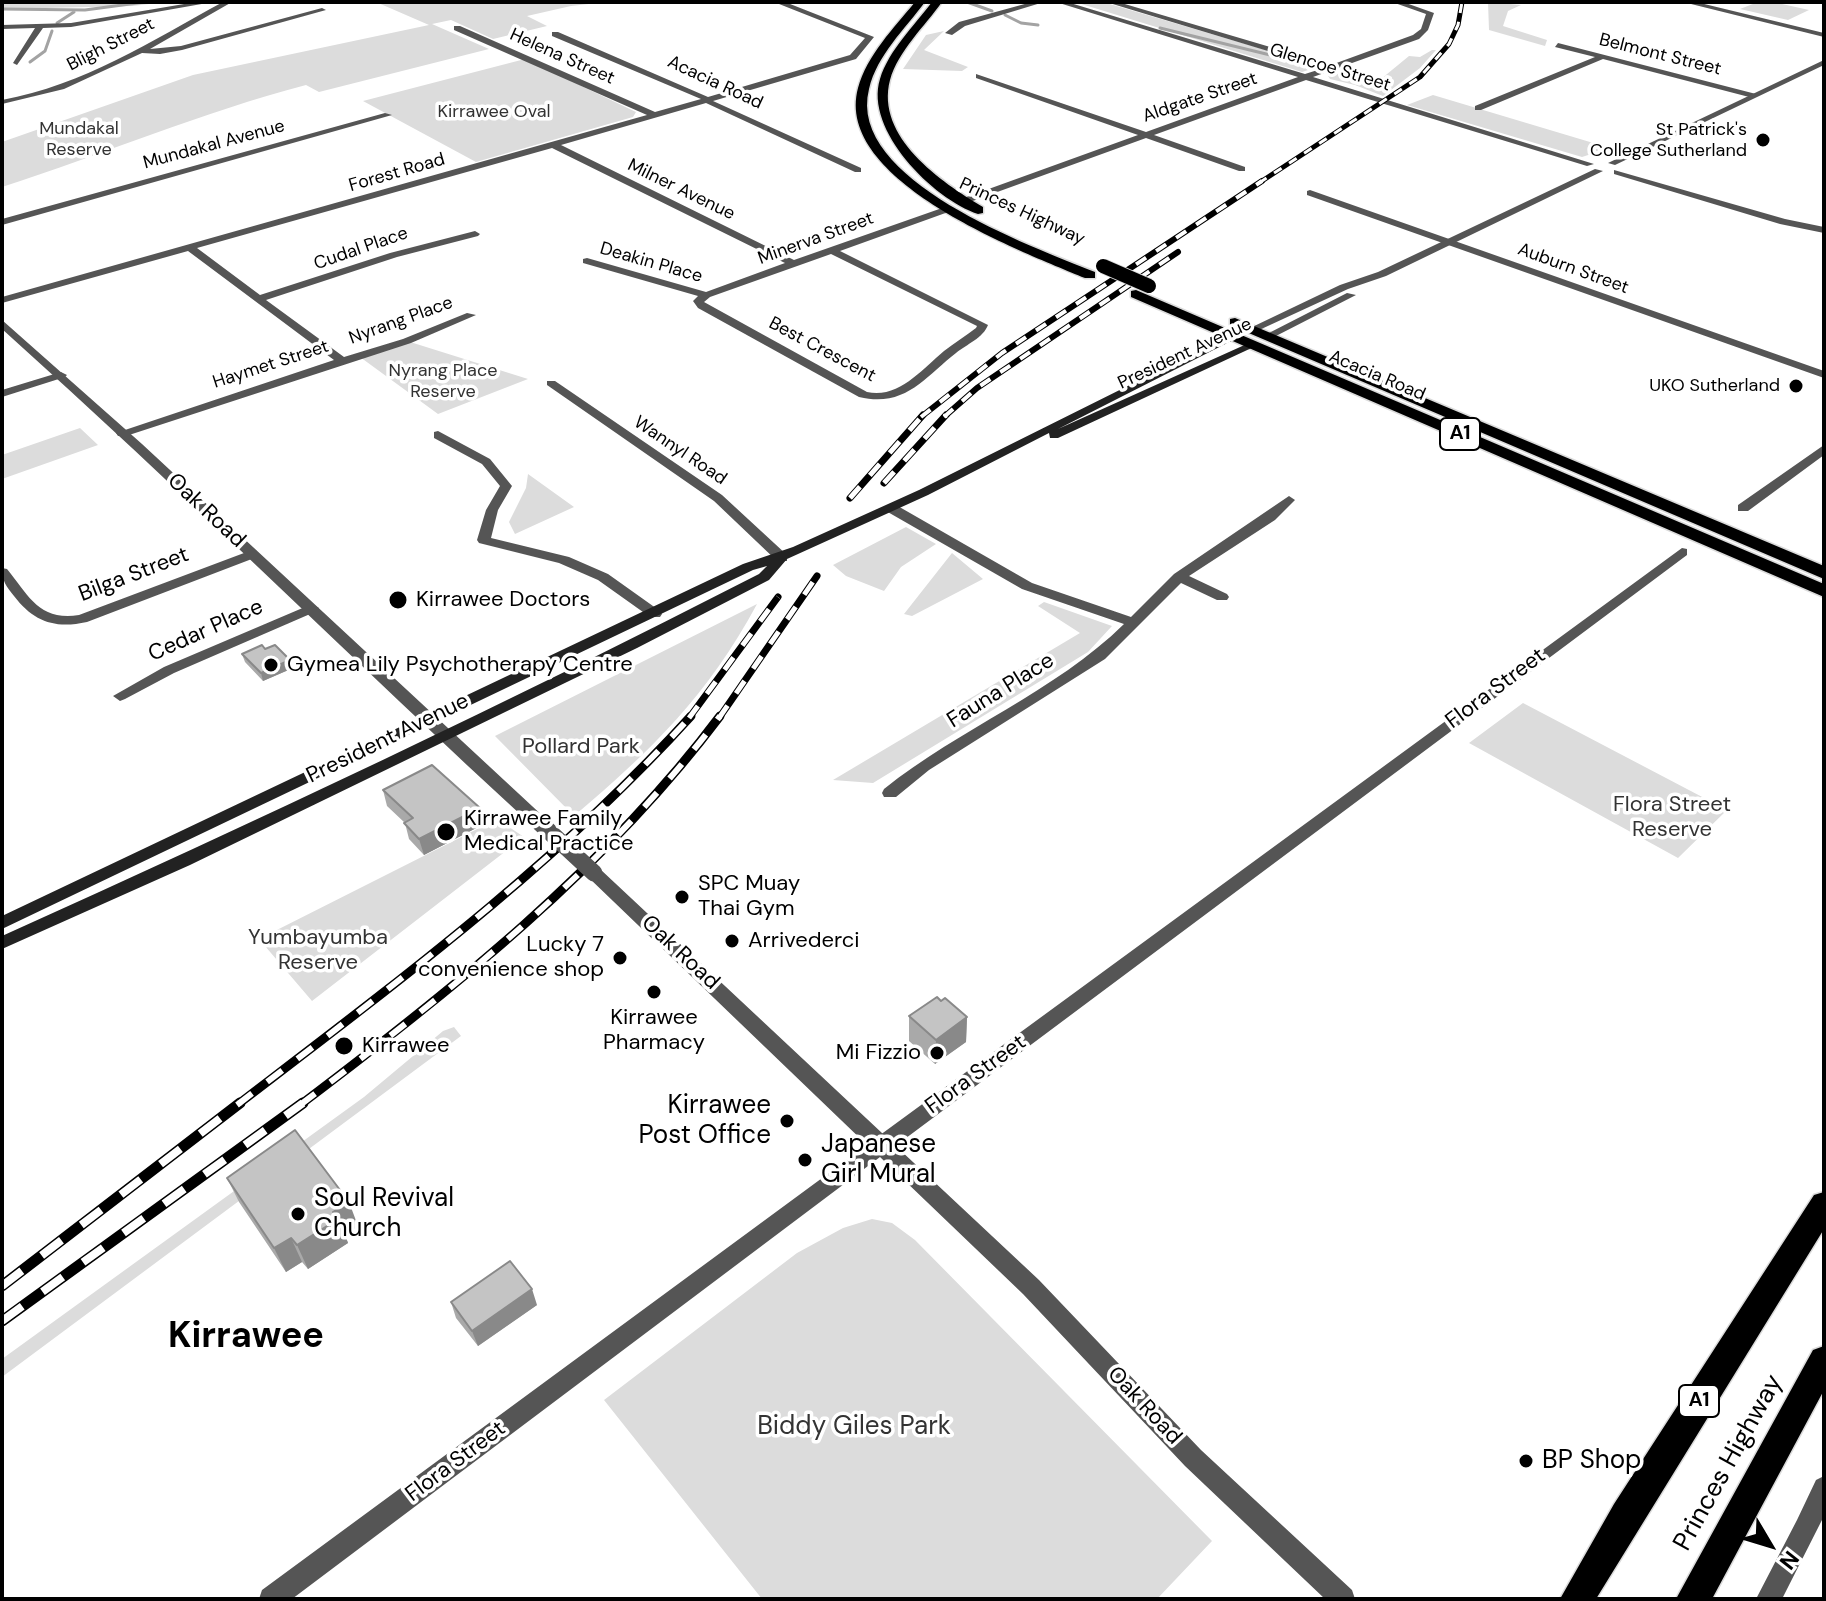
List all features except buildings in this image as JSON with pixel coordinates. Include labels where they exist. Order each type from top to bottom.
[{"type":"highway","name":"Princes Highway","points":[[920,2],[871,71],[861,100],[862,114],[873,141],[896,171],[948,209],[1096,270]]},
{"type":"highway","name":"Princes Highway","points":[[937,2],[886,75],[881,101],[889,127],[910,156],[930,176],[964,201],[1096,270]]},
{"type":"highway","name":"Acacia Road","points":[[1096,270],[1824,591]]},
{"type":"highway","name":"Acacia Road","points":[[1142,290],[1234,337],[1253,337]]},
{"type":"highway","name":"Acacia Road","points":[[1270,335],[1824,573]]},
{"type":"highway","name":"President Avenue","points":[[1253,337],[1270,335]]},
{"type":"highway","name":"A1","points":[[1577,1599],[1626,1516],[1824,1204]]},
{"type":"highway","name":"Princes Highway","points":[[1693,1599],[1824,1360]]},
{"type":"main road","name":"President Avenue","points":[[2,923],[748,567],[782,558],[891,508],[999,456],[1082,410],[1234,337]]},
{"type":"main road","name":"President Avenue","points":[[999,456],[1155,392],[1253,337]]},
{"type":"main road","name":"President Avenue","points":[[2,943],[184,861],[443,736],[764,577],[782,558]]},
{"type":"street","points":[[2,27],[83,23],[209,2]]},
{"type":"street","name":"Bligh Street","points":[[2,102],[31,97],[67,85],[228,2]]},
{"type":"street","name":"Forest Road","points":[[2,300],[853,57],[870,37],[778,2]]},
{"type":"street","points":[[949,33],[962,24],[1040,2]]},
{"type":"street","name":"Glencoe Street","points":[[1060,2],[1594,167]]},
{"type":"street","name":"Glencoe Street","points":[[1110,2],[1333,68]]},
{"type":"street","name":"Aldgate Street","points":[[964,201],[1416,37],[1431,15],[1396,2]]},
{"type":"street","points":[[1687,2],[1824,35]]},
{"type":"street","points":[[136,51],[168,51],[322,10]]},
{"type":"street","points":[[17,63],[40,27]]},
{"type":"street","name":"Helena Street","points":[[457,28],[654,115]]},
{"type":"street","name":"Acacia Road","points":[[555,34],[705,98],[713,105],[858,170]]},
{"type":"street","name":"Belmont Street","points":[[1558,45],[1753,96]]},
{"type":"street","points":[[1478,108],[1601,57]]},
{"type":"street","points":[[1615,168],[1824,62]]},
{"type":"street","points":[[979,76],[1242,169]]},
{"type":"street","name":"Mundakal Avenue","points":[[2,222],[388,115]]},
{"type":"street","name":"Milner Avenue","points":[[553,145],[794,264]]},
{"type":"street","points":[[1594,167],[1615,168],[1783,222],[1824,230]]},
{"type":"street","name":"President Avenue","points":[[1253,337],[1344,287],[1382,274],[1449,242],[1594,167]]},
{"type":"street","name":"Auburn Street","points":[[1310,193],[1824,375]]},
{"type":"street","name":"Minerva Street","points":[[702,298],[948,209]]},
{"type":"street","name":"Cudal Place","points":[[258,299],[413,248],[475,234]]},
{"type":"street","name":"Haymet Street","points":[[190,248],[342,361]]},
{"type":"street","name":"Best Crescent","points":[[702,298],[729,321],[874,398],[893,395],[926,375],[984,327],[977,319],[830,250]]},
{"type":"street","name":"Deakin Place","points":[[587,261],[702,298]]},
{"type":"street","name":"President Avenue","points":[[1270,335],[1354,294],[1382,274]]},
{"type":"street","name":"Nyrang Place","points":[[342,361],[396,345],[471,315]]},
{"type":"street","name":"Oak Road","points":[[2,323],[312,608],[428,722],[883,1144],[1031,1287],[1193,1458],[1343,1599]]},
{"type":"street","name":"Haymet Street","points":[[122,433],[342,361]]},
{"type":"street","points":[[2,394],[61,375]]},
{"type":"street","name":"Wannyl Road","points":[[551,383],[718,498],[782,558]]},
{"type":"street","points":[[438,435],[482,457],[499,470],[506,486],[492,510],[484,540],[564,560],[603,577],[655,614]]},
{"type":"street","points":[[1743,508],[1824,449]]},
{"type":"street","name":"Fauna Place","points":[[890,793],[923,766],[1100,656],[1179,577],[1270,517],[1289,500]]},
{"type":"street","points":[[891,508],[1027,586],[1131,622]]},
{"type":"street","name":"Flora Street","points":[[271,1599],[1682,552]]},
{"type":"street","name":"Bilga Street","points":[[2,572],[44,620],[58,623],[82,619],[252,554]]},
{"type":"street","points":[[1179,577],[1222,597]]},
{"type":"street","name":"Cedar Place","points":[[120,696],[169,670],[312,608]]},
{"type":"street","points":[[1768,1599],[1824,1488]]},
{"type":"green space","points":[[2,2],[165,2],[133,6],[2,9]]},
{"type":"green space","name":"Mundakal Reserve","points":[[376,2],[606,2],[527,16],[547,26],[493,39],[451,20],[432,24],[489,49],[319,92],[306,85],[191,120],[2,187],[2,142],[193,75],[429,25]]},
{"type":"green space","points":[[1075,2],[1103,2],[1320,66],[1302,72]]},
{"type":"green space","points":[[1488,2],[1521,5],[1508,11],[1503,26],[1547,40],[1545,46],[1489,30]]},
{"type":"green space","points":[[1758,2],[1809,10],[1788,20],[1740,9]]},
{"type":"green space","points":[[944,31],[924,50],[968,67],[962,71],[903,69],[926,35]]},
{"type":"green space","points":[[1436,50],[1420,68],[1383,96],[1328,76],[1351,70],[1381,79],[1409,56],[1420,57]]},
{"type":"green space","name":"Kirrawee Oval","points":[[525,59],[636,112],[633,117],[476,162],[363,101]]},
{"type":"green space","points":[[1433,95],[1610,148],[1582,157],[1407,105]]},
{"type":"green space","name":"Nyrang Place Reserve","points":[[407,341],[528,379],[438,414],[360,357]]},
{"type":"green space","points":[[80,428],[98,445],[2,479],[2,455]]},
{"type":"green space","points":[[528,474],[574,507],[515,534],[509,522],[526,488]]},
{"type":"green space","points":[[906,527],[936,544],[901,567],[884,591],[846,576],[833,565]]},
{"type":"green space","points":[[952,553],[983,579],[912,616],[904,614]]},
{"type":"green space","points":[[1044,602],[1112,626],[1088,652],[873,783],[833,780],[1080,633],[1038,606]]},
{"type":"green space","name":"Pollard Park","points":[[757,604],[698,694],[629,768],[574,816],[495,736]]},
{"type":"green space","name":"Flora Street Reserve","points":[[1523,703],[1727,810],[1678,858],[1469,743]]},
{"type":"green space","name":"Yumbayumba Reserve","points":[[497,819],[524,837],[312,1001],[259,939]]},
{"type":"green space","points":[[454,1027],[461,1036],[2,1377],[2,1359],[364,1097],[443,1031]]},
{"type":"green space","name":"Biddy Giles Park","points":[[872,1219],[892,1223],[915,1240],[1212,1541],[1157,1599],[762,1599],[604,1400],[797,1253],[843,1228]]},
{"type":"waterway","points":[[2,9],[85,10],[145,2]]},
{"type":"waterway","points":[[967,2],[992,11]]},
{"type":"waterway","points":[[57,23],[74,12]]},
{"type":"waterway","points":[[1005,15],[1021,23],[1038,25]]},
{"type":"waterway","points":[[1160,28],[1311,65]]},
{"type":"waterway","points":[[30,62],[45,51],[52,31]]},
{"type":"waterway","points":[[1345,71],[1380,79]]},
{"type":"railway","points":[[1259,183],[1420,77],[1449,44],[1458,25],[1462,2]]},
{"type":"railway","points":[[922,416],[1002,353],[1262,181]]},
{"type":"railway","points":[[945,416],[977,388],[1178,252]]},
{"type":"railway","points":[[850,498],[922,416]]},
{"type":"railway","points":[[884,483],[945,416]]},
{"type":"railway","points":[[719,718],[817,576]]},
{"type":"railway","points":[[689,718],[778,597]]},
{"type":"railway","points":[[237,1105],[473,921],[586,822],[691,716]]},
{"type":"railway","points":[[300,1105],[469,972],[577,876],[628,825],[720,716]]},
{"type":"railway","points":[[2,1286],[240,1103]]},
{"type":"railway","points":[[2,1321],[303,1103]]},
{"type":"place","name":"St Patrick's College Sutherland","points":[[1763,140]]},
{"type":"place","name":"UKO Sutherland","points":[[1796,386]]},
{"type":"place","name":"Kirrawee Doctors","points":[[398,600]]},
{"type":"place","name":"Gymea Lily Psychotherapy Centre","points":[[271,665]]},
{"type":"place","name":"Kirrawee Family Medical Practice","points":[[446,832]]},
{"type":"place","name":"SPC Muay Thai Gym","points":[[682,897]]},
{"type":"place","name":"Arrivederci","points":[[732,941]]},
{"type":"place","name":"Lucky 7 convenience shop","points":[[620,958]]},
{"type":"place","name":"Kirrawee Pharmacy","points":[[654,992]]},
{"type":"place","name":"Kirrawee","points":[[344,1046]]},
{"type":"place","name":"Mi Fizzio","points":[[937,1053]]},
{"type":"place","name":"Kirrawee Post Office","points":[[787,1121]]},
{"type":"place","name":"Japanese Girl Mural","points":[[805,1160]]},
{"type":"place","name":"Soul Revival Church","points":[[298,1214]]},
{"type":"place","name":"BP Shop","points":[[1526,1461]]},
{"type":"district","name":"Kirrawee","points":[[246,1338]]}]
